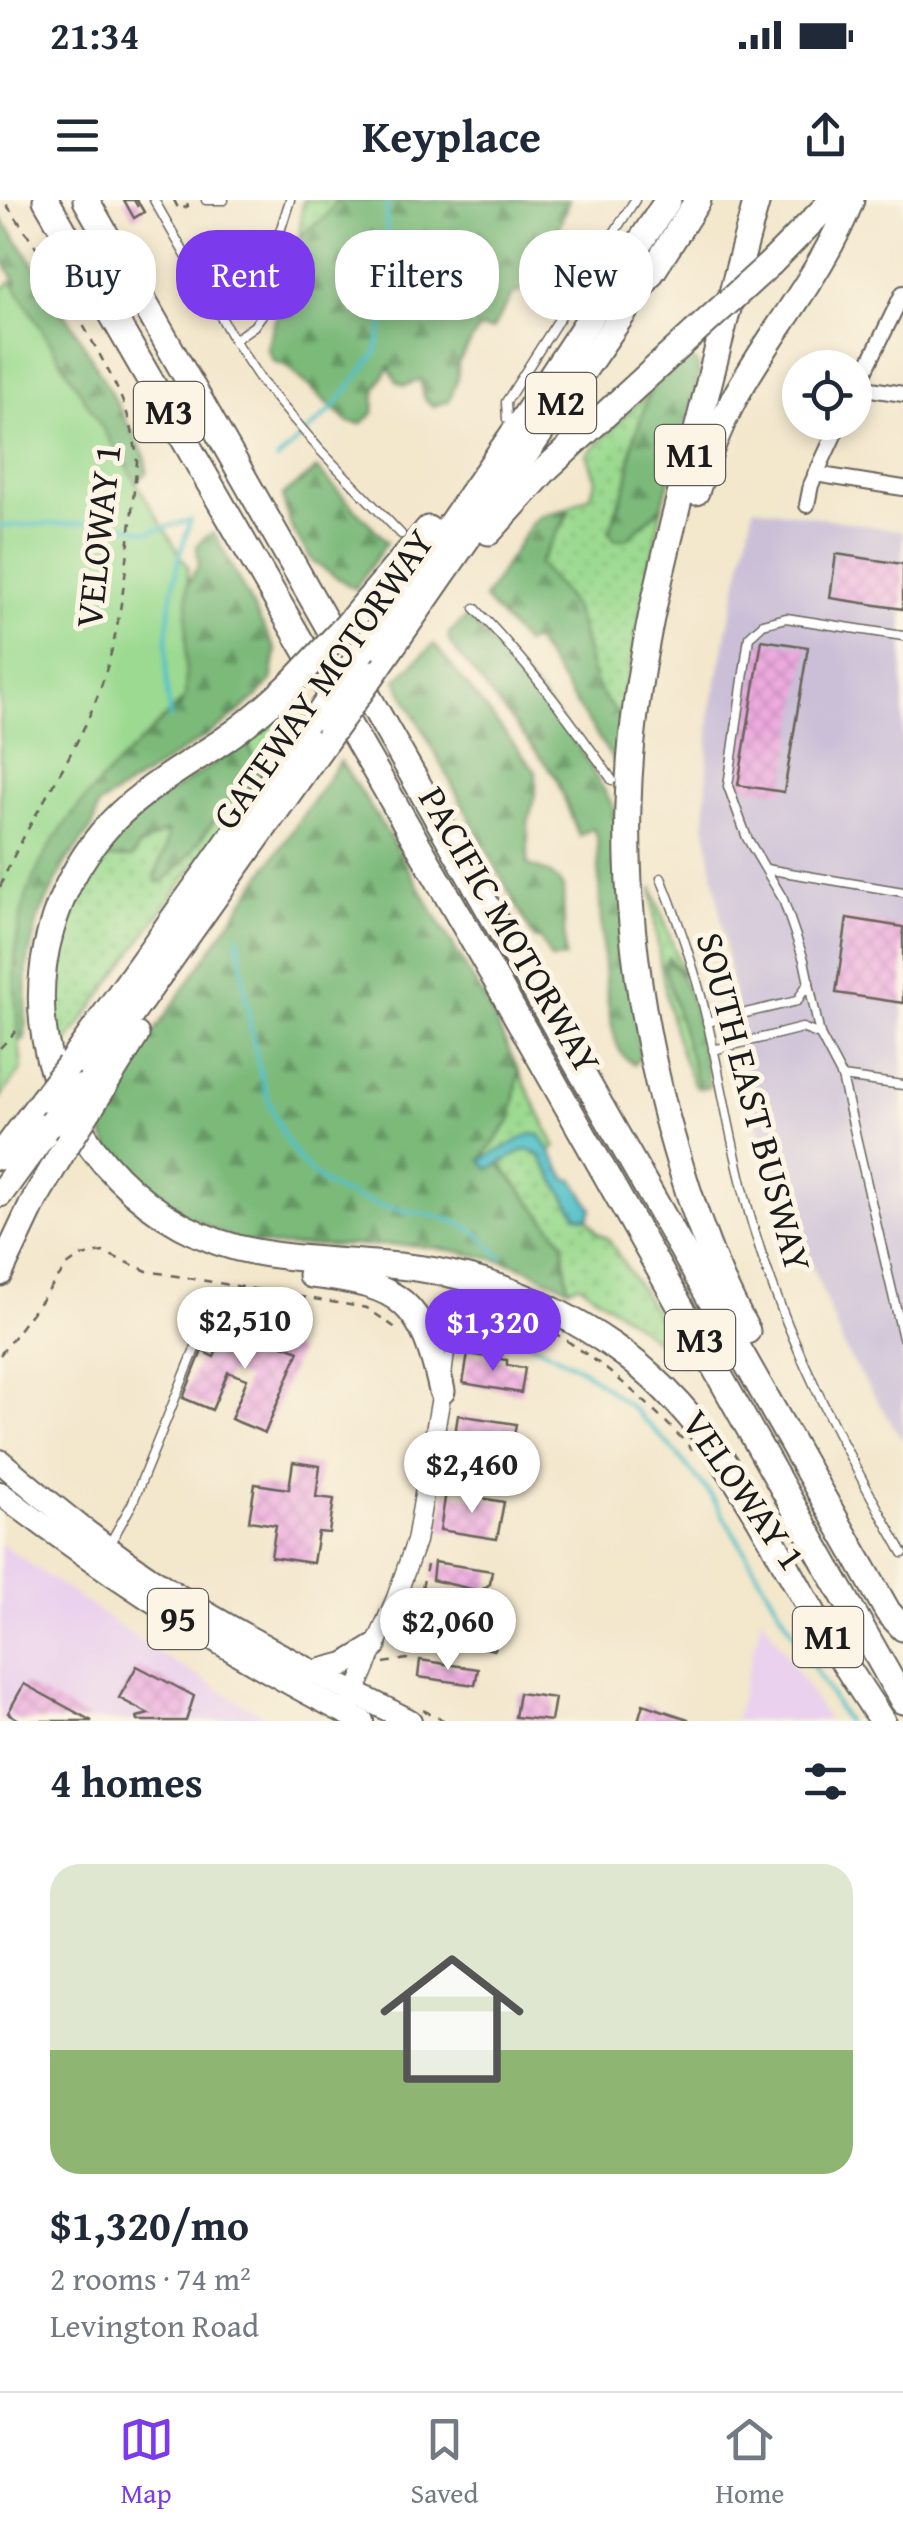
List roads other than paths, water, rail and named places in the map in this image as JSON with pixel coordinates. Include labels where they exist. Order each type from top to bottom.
[{"type":"highway","name":"PACIFIC MOTORWAY","points":[[46,200],[486,963],[903,1701]]},
{"type":"highway","name":"PACIFIC MOTORWAY","points":[[86,200],[888,1612],[903,1628]]},
{"type":"highway","name":"GATEWAY MOTORWAY","points":[[80,1086],[368,661],[549,376],[668,200]]},
{"type":"highway","name":"GATEWAY MOTORWAY","points":[[368,661],[421,604],[698,200]]},
{"type":"highway","name":"M1","points":[[757,200],[655,590],[635,713],[628,805],[630,910],[648,1039],[687,1194],[732,1304],[903,1604]]},
{"type":"highway","points":[[421,604],[441,593],[485,536],[547,468],[813,224],[833,200]]},
{"type":"highway","points":[[635,713],[650,676],[666,598],[710,449],[736,396],[827,252],[851,200]]},
{"type":"highway","name":"M1","points":[[549,376],[507,419],[421,538],[292,682],[240,728],[123,810],[86,853],[61,900],[44,962],[42,1004],[46,1044],[64,1100],[103,1162],[150,1206],[216,1242],[284,1256],[390,1264],[453,1274],[545,1306],[613,1346],[679,1403],[724,1458],[817,1620],[882,1721]]},
{"type":"highway","name":"GATEWAY MOTORWAY","points":[[0,1157],[80,1086],[171,960],[322,728]]},
{"type":"highway","points":[[0,1273],[35,1199],[66,1146],[80,1086]]},
{"type":"highway","name":"GATEWAY MOTORWAY","points":[[0,1194],[48,1111]]},
{"type":"highway","points":[[103,1162],[111,1186],[120,1196],[151,1222],[199,1250],[240,1264],[355,1280],[388,1292],[406,1305],[425,1330],[435,1354],[442,1390]]},
{"type":"main road","name":"95","points":[[0,1461],[108,1547],[201,1610],[314,1672],[352,1712]]},
{"type":"main road","name":"95","points":[[0,1493],[154,1604],[246,1660],[352,1712],[414,1714]]},
{"type":"main road","points":[[314,1672],[380,1654]]},
{"type":"street","points":[[872,357],[903,293]]},
{"type":"street","points":[[872,391],[903,394]]},
{"type":"street","points":[[807,505],[832,440]]},
{"type":"street","points":[[816,474],[903,488]]},
{"type":"street","points":[[352,1712],[380,1654],[416,1541],[442,1390]]},
{"type":"lane","points":[[154,200],[176,238]]},
{"type":"lane","points":[[206,200],[224,200]]},
{"type":"lane","points":[[280,230],[290,200]]},
{"type":"lane","points":[[507,419],[506,402],[634,200]]},
{"type":"lane","points":[[223,320],[278,404],[402,534]]},
{"type":"lane","points":[[234,340],[259,320]]},
{"type":"lane","points":[[475,608],[538,678],[612,780]]},
{"type":"lane","points":[[903,636],[786,618],[763,624],[749,637],[728,786],[747,838],[782,899],[809,982],[820,1036],[842,1076],[903,1338]]},
{"type":"lane","points":[[766,869],[903,892]]},
{"type":"lane","name":"SOUTH EAST BUSWAY","points":[[661,878],[685,940],[752,1221],[773,1289],[826,1411],[903,1553]]},
{"type":"lane","points":[[707,1022],[797,1001],[809,982]]},
{"type":"lane","points":[[713,1050],[802,1028],[820,1036]]},
{"type":"lane","points":[[842,1076],[903,1085]]},
{"type":"lane","points":[[108,1547],[132,1504],[209,1315],[222,1308],[288,1319],[291,1332]]},
{"type":"lane","points":[[442,1390],[454,1321]]},
{"type":"water","points":[[531,1134],[540,1135],[567,1179],[574,1180],[592,1209],[588,1218],[577,1216],[539,1155],[531,1150],[489,1169],[481,1160]]},
{"type":"waterway","points":[[277,460],[332,409],[376,353],[384,322],[387,200]]},
{"type":"waterway","points":[[0,526],[110,522],[149,532],[191,520]]},
{"type":"waterway","points":[[170,718],[166,668],[169,618],[177,567],[191,520]]},
{"type":"waterway","points":[[238,935],[260,1069],[283,1134],[301,1161],[323,1182],[350,1196],[464,1226],[482,1237],[502,1258]]},
{"type":"waterway","points":[[500,1327],[582,1369],[632,1408],[672,1448],[711,1495],[846,1721]]}]
